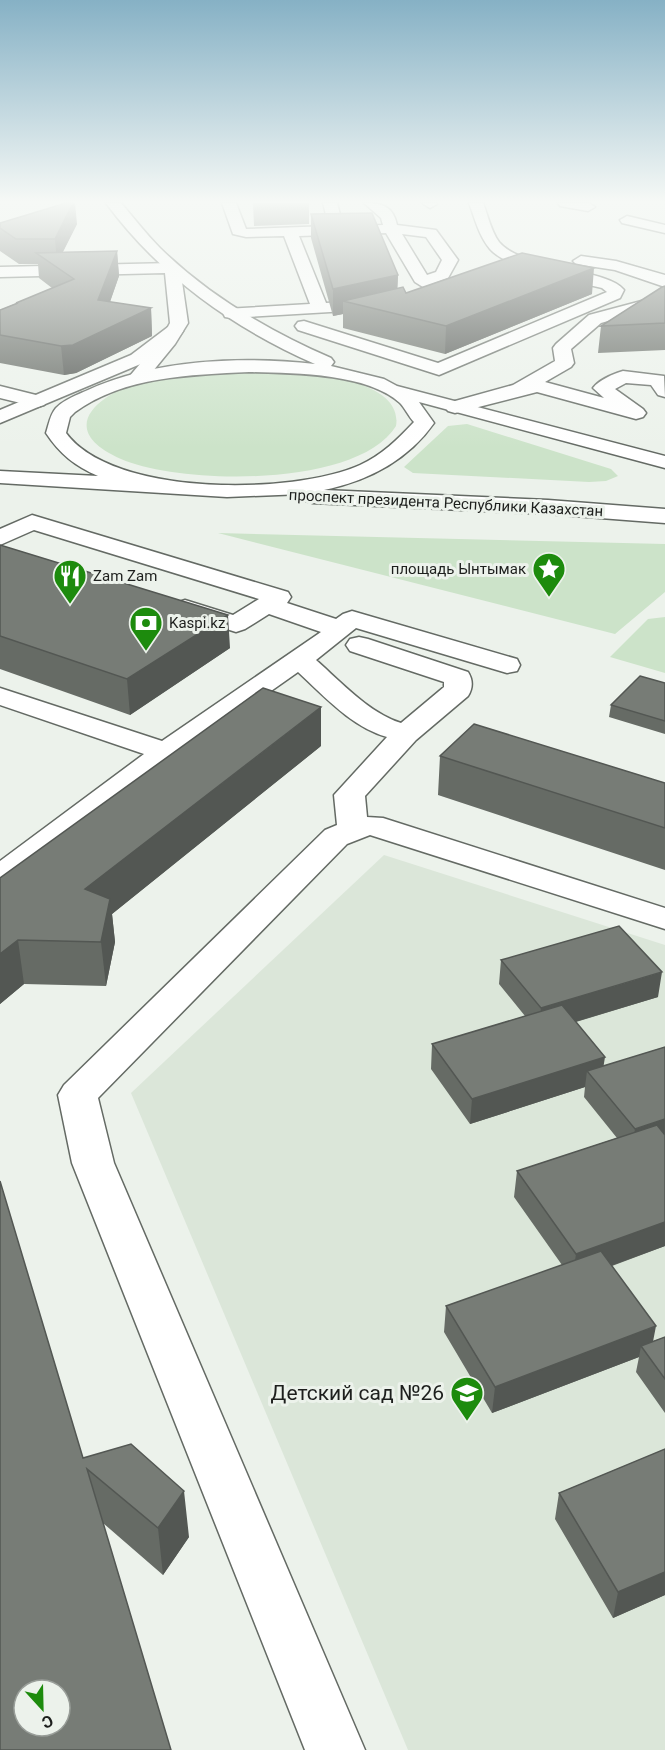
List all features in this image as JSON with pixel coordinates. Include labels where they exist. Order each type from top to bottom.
[{"type":"main road","points":[[173,488],[121,477],[97,469],[64,447],[56,433],[60,416],[76,403],[130,380],[174,331],[179,323],[174,285]]},
{"type":"main road","points":[[0,498],[221,492],[307,487],[342,479],[372,468],[394,456],[424,423],[420,411],[406,398],[299,352],[231,313],[194,285]]},
{"type":"main road","points":[[311,285],[319,306]]},
{"type":"main road","points":[[408,294],[420,285]]},
{"type":"main road","points":[[304,326],[439,369],[614,295],[616,291],[607,285]]},
{"type":"main road","points":[[594,303],[634,298],[665,287]]},
{"type":"main road","points":[[520,389],[565,363],[562,348],[595,319],[649,304],[665,306]]},
{"type":"main road","points":[[231,313],[319,306],[390,307],[336,323],[304,326],[268,334]]},
{"type":"main road","points":[[0,418],[137,358],[174,331]]},
{"type":"main road","points":[[0,418],[130,380],[207,367],[279,366],[335,373],[665,462]]},
{"type":"main road","points":[[455,407],[537,386],[636,413],[602,388],[623,377],[657,380],[665,391]]},
{"type":"main road","points":[[0,392],[37,401]]},
{"type":"main road","points":[[0,477],[221,492]]},
{"type":"main road","name":"проспект президента Республики Казахстан","points":[[221,492],[549,507],[665,516]]},
{"type":"main road","points":[[0,538],[32,522],[279,597],[236,624],[157,599]]},
{"type":"main road","points":[[267,605],[361,645],[458,678],[458,690],[406,734],[349,795],[353,829]]},
{"type":"main road","points":[[0,873],[11,868],[166,752],[352,619],[507,665]]},
{"type":"main road","points":[[299,659],[345,700],[380,726],[406,734]]},
{"type":"main road","points":[[0,696],[166,752]]},
{"type":"main road","points":[[336,1750],[333,1748],[263,1582],[93,1163],[78,1095],[336,837],[353,829],[372,825],[665,919]]},
{"type":"shaded area","name":"Детский сад №26","points":[[384,855],[665,945],[665,1750],[408,1750],[131,1093]]},
{"type":"green space","points":[[278,368],[331,376],[370,388],[385,398],[394,410],[396,426],[376,446],[345,461],[308,471],[266,476],[184,474],[148,468],[121,459],[101,448],[90,436],[87,424],[90,413],[113,394],[129,386],[156,378]]},
{"type":"green space","points":[[467,424],[611,469],[618,476],[606,481],[589,482],[413,473],[404,467],[448,426]]},
{"type":"green space","name":"площадь Ынтымак","points":[[218,533],[665,544],[665,592],[615,634]]},
{"type":"green space","points":[[665,617],[665,673],[610,657],[648,619]]},
{"type":"building","points":[[60,285],[104,285],[98,300],[151,308],[73,345],[61,346],[0,335],[0,310],[18,303],[16,303]]},
{"type":"building","points":[[332,285],[353,285],[333,289]]},
{"type":"building","points":[[430,285],[551,285],[446,326],[343,301],[403,287],[406,293]]},
{"type":"building","points":[[665,286],[665,323],[601,326],[662,287]]},
{"type":"building","points":[[0,545],[228,615],[127,679],[0,636]]},
{"type":"building","points":[[640,676],[665,683],[665,721],[611,705]]},
{"type":"building","points":[[263,688],[321,707],[85,889],[110,899],[101,942],[18,940],[0,954],[0,878]]},
{"type":"building","points":[[474,724],[665,783],[665,828],[440,756]]},
{"type":"building","points":[[619,926],[662,972],[541,1008],[501,960]]},
{"type":"building","points":[[562,1005],[605,1057],[472,1099],[432,1044]]},
{"type":"building","points":[[665,1047],[665,1119],[635,1129],[587,1071]]},
{"type":"building","points":[[657,1125],[665,1135],[665,1222],[576,1254],[517,1171]]},
{"type":"building","points":[[0,1181],[83,1458],[131,1444],[184,1491],[158,1528],[87,1469],[171,1750],[0,1750]]},
{"type":"building","points":[[601,1251],[656,1326],[495,1387],[446,1306]]},
{"type":"building","points":[[665,1337],[665,1379],[641,1346]]},
{"type":"building","points":[[665,1449],[665,1572],[618,1592],[559,1493]]},
{"type":"place","name":"площадь Ынтымак","points":[[549,598]]},
{"type":"place","name":"Zam Zam","points":[[70,605]]},
{"type":"place","name":"Kaspi.kz","points":[[146,652]]},
{"type":"place","name":"Детский сад №26","points":[[467,1422]]}]
